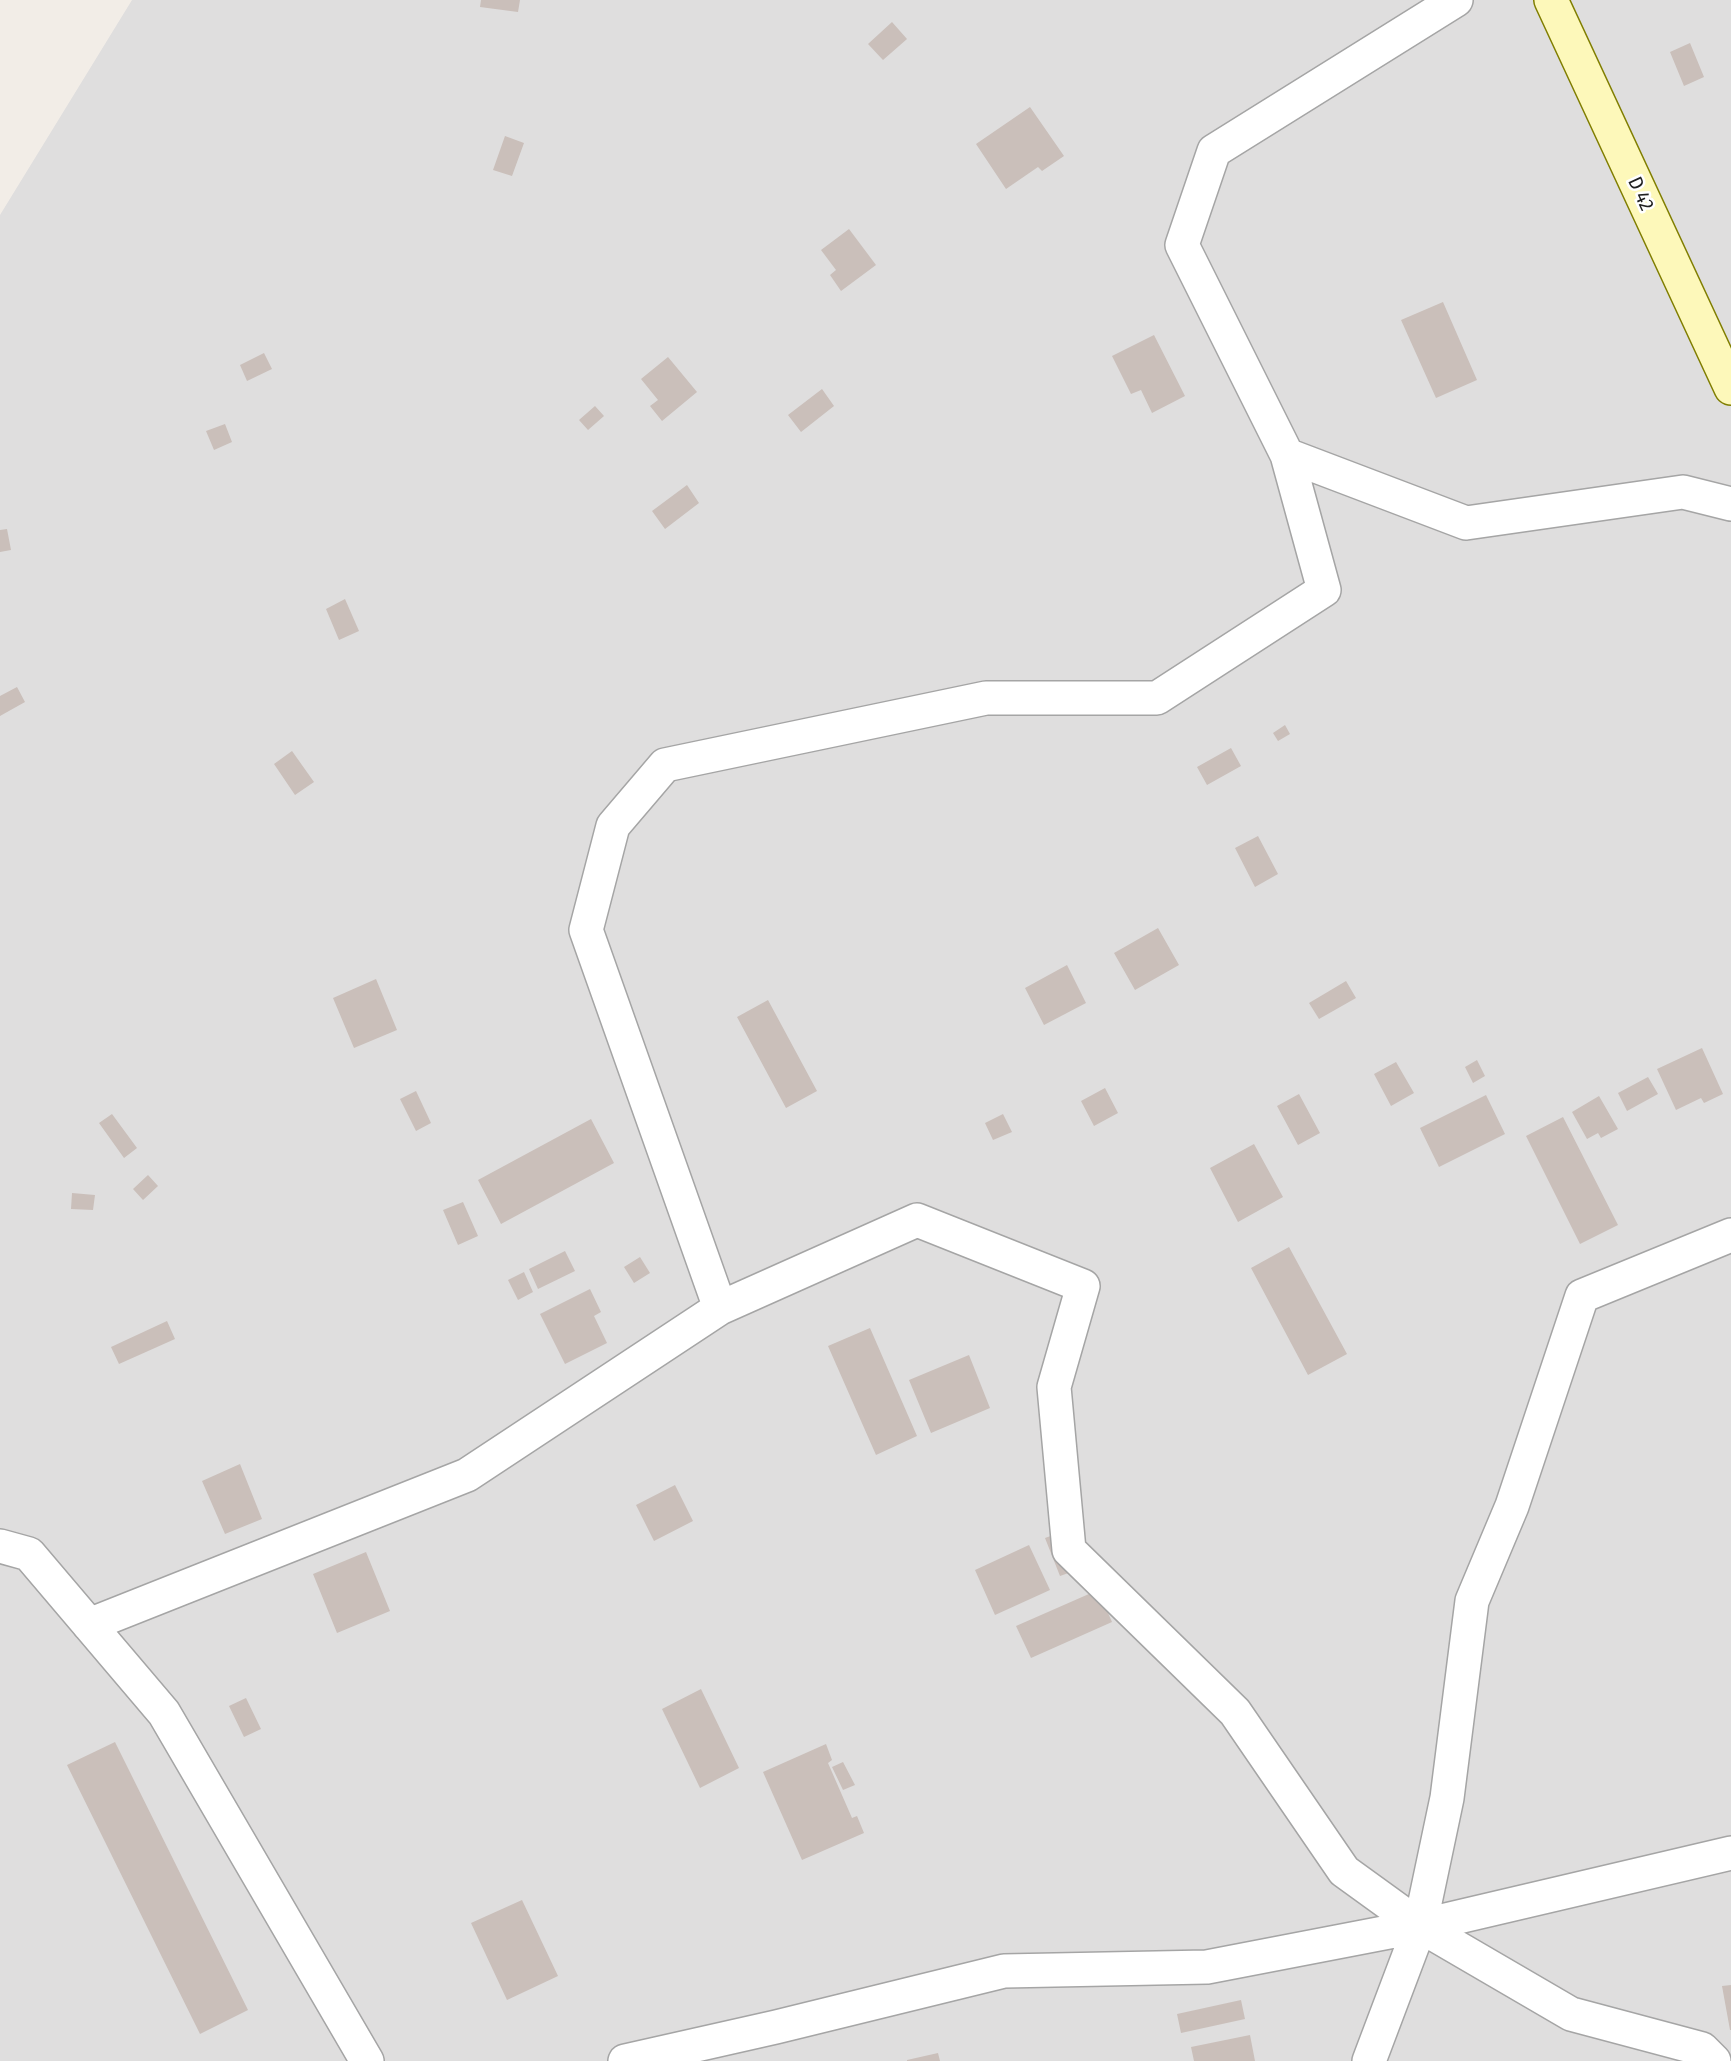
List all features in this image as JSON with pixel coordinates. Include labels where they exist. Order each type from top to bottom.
[{"type":"street","points":[[720,1308],[586,930],[613,826],[665,765],[986,698],[1156,699],[1324,590],[1287,455],[1182,245],[1214,151],[1456,0]]},
{"type":"street","name":"D 42","points":[[1551,0],[1731,388]]},
{"type":"street","points":[[1287,455],[1466,523],[1683,492],[1731,504]]},
{"type":"street","points":[[89,1625],[467,1475],[720,1308],[916,1220],[1083,1286],[1054,1387],[1069,1550],[1234,1712],[1344,1871],[1420,1926],[1571,2014],[1702,2049],[1714,2061]]},
{"type":"street","points":[[1369,2061],[1420,1926],[1447,1798],[1472,1601],[1512,1506],[1582,1296],[1731,1234]]},
{"type":"street","points":[[0,1546],[29,1554],[164,1713],[367,2061]]},
{"type":"street","points":[[625,2061],[776,2027],[1004,1971],[1207,1967],[1420,1926],[1731,1853]]},
{"type":"shaded area","points":[[132,0],[1731,0],[1731,2061],[0,2061],[0,215]]},
{"type":"building","points":[[481,0],[520,0],[518,12],[480,7]]},
{"type":"building","points":[[892,22],[907,39],[883,60],[868,44]]},
{"type":"building","points":[[1690,43],[1704,77],[1684,86],[1670,52]]},
{"type":"building","points":[[1030,107],[1064,156],[1042,171],[1038,167],[1006,189],[976,144]]},
{"type":"building","points":[[505,136],[524,143],[512,176],[493,170]]},
{"type":"building","points":[[849,229],[876,265],[841,291],[830,275],[836,270],[821,250]]},
{"type":"building","points":[[1443,302],[1477,380],[1436,398],[1401,320]]},
{"type":"building","points":[[1154,335],[1185,396],[1152,413],[1141,390],[1131,394],[1112,356]]},
{"type":"building","points":[[264,353],[272,369],[247,381],[240,365]]},
{"type":"building","points":[[668,357],[697,392],[662,421],[650,406],[658,400],[641,379]]},
{"type":"building","points":[[822,389],[834,406],[801,432],[788,415]]},
{"type":"building","points":[[595,406],[604,416],[588,430],[579,420]]},
{"type":"building","points":[[225,424],[232,442],[214,450],[206,431]]},
{"type":"building","points":[[687,485],[699,503],[665,529],[652,511]]},
{"type":"building","points":[[7,529],[11,550],[0,552],[0,530]]},
{"type":"building","points":[[345,599],[359,631],[339,640],[326,609]]},
{"type":"building","points":[[17,687],[25,702],[0,716],[0,696]]},
{"type":"building","points":[[1285,725],[1290,734],[1278,741],[1273,733]]},
{"type":"building","points":[[1231,748],[1241,766],[1207,785],[1197,767]]},
{"type":"building","points":[[292,751],[314,782],[295,795],[274,764]]},
{"type":"building","points":[[1258,836],[1278,874],[1255,887],[1235,848]]},
{"type":"building","points":[[1158,928],[1179,965],[1135,990],[1114,953]]},
{"type":"building","points":[[1067,965],[1086,1003],[1044,1025],[1025,988]]},
{"type":"building","points":[[376,979],[397,1030],[354,1048],[333,998]]},
{"type":"building","points":[[1346,981],[1356,998],[1319,1019],[1309,1003]]},
{"type":"building","points":[[768,1000],[817,1091],[786,1108],[737,1017]]},
{"type":"building","points":[[1702,1048],[1723,1094],[1704,1103],[1701,1098],[1676,1110],[1657,1069]]},
{"type":"building","points":[[1477,1060],[1485,1076],[1473,1083],[1465,1067]]},
{"type":"building","points":[[1396,1062],[1414,1093],[1391,1106],[1374,1074]]},
{"type":"building","points":[[1648,1077],[1658,1094],[1627,1111],[1618,1093]]},
{"type":"building","points":[[1105,1088],[1118,1113],[1094,1126],[1081,1101]]},
{"type":"building","points":[[416,1091],[431,1123],[416,1131],[400,1099]]},
{"type":"building","points":[[1299,1094],[1320,1133],[1298,1145],[1277,1106]]},
{"type":"building","points":[[1486,1095],[1505,1134],[1439,1167],[1420,1128]]},
{"type":"building","points":[[1599,1096],[1618,1129],[1601,1138],[1598,1133],[1587,1139],[1572,1112]]},
{"type":"building","points":[[112,1114],[137,1148],[124,1158],[99,1123]]},
{"type":"building","points":[[1003,1114],[1012,1132],[993,1140],[985,1123]]},
{"type":"building","points":[[1563,1117],[1618,1225],[1580,1244],[1526,1136]]},
{"type":"building","points":[[591,1119],[614,1163],[501,1224],[478,1180]]},
{"type":"building","points":[[1254,1144],[1283,1197],[1238,1222],[1210,1168]]},
{"type":"building","points":[[148,1175],[158,1186],[143,1200],[133,1189]]},
{"type":"building","points":[[72,1193],[95,1195],[93,1210],[71,1209]]},
{"type":"building","points":[[463,1202],[478,1236],[458,1245],[443,1210]]},
{"type":"building","points":[[1289,1247],[1347,1354],[1308,1375],[1251,1268]]},
{"type":"building","points":[[565,1251],[575,1271],[538,1289],[529,1269]]},
{"type":"building","points":[[640,1257],[650,1273],[634,1283],[624,1267]]},
{"type":"building","points":[[524,1272],[533,1292],[518,1300],[508,1280]]},
{"type":"building","points":[[590,1289],[601,1312],[594,1316],[607,1343],[565,1364],[540,1314]]},
{"type":"building","points":[[167,1321],[175,1339],[119,1364],[111,1347]]},
{"type":"building","points":[[870,1328],[917,1436],[876,1455],[828,1346]]},
{"type":"building","points":[[969,1355],[990,1408],[931,1433],[909,1380]]},
{"type":"building","points":[[240,1464],[262,1519],[225,1534],[202,1481]]},
{"type":"building","points":[[675,1485],[693,1521],[654,1541],[636,1505]]},
{"type":"building","points":[[1062,1532],[1077,1570],[1060,1576],[1045,1538]]},
{"type":"building","points":[[1029,1545],[1050,1590],[995,1615],[975,1570]]},
{"type":"building","points":[[366,1552],[390,1611],[337,1633],[313,1574]]},
{"type":"building","points":[[1098,1590],[1112,1622],[1031,1658],[1016,1626]]},
{"type":"building","points":[[701,1689],[739,1768],[700,1788],[662,1709]]},
{"type":"building","points":[[246,1698],[261,1729],[244,1737],[229,1706]]},
{"type":"building","points":[[115,1742],[248,2010],[200,2034],[67,1765]]},
{"type":"building","points":[[826,1744],[832,1760],[828,1763],[852,1818],[857,1816],[864,1833],[802,1860],[763,1772]]},
{"type":"building","points":[[843,1762],[855,1785],[843,1790],[832,1767]]},
{"type":"building","points":[[522,1900],[558,1976],[507,2000],[471,1923]]},
{"type":"building","points":[[1731,1985],[1731,2030],[1730,2030],[1722,1986]]},
{"type":"building","points":[[1241,2000],[1245,2019],[1181,2033],[1177,2014]]},
{"type":"building","points":[[1250,2035],[1255,2061],[1194,2061],[1191,2047]]},
{"type":"building","points":[[938,2053],[940,2061],[907,2061],[907,2060]]}]
